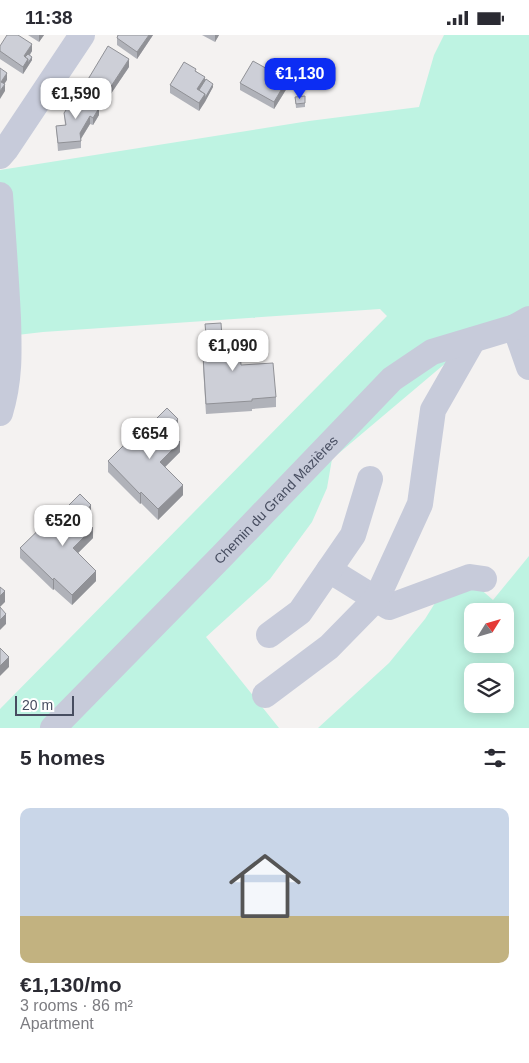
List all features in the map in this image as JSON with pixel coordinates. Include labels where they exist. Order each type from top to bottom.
[{"type":"street","points":[[0,156],[82,35]]},
{"type":"street","points":[[0,195],[7,283],[9,355],[8,378],[0,413]]},
{"type":"street","points":[[522,323],[529,367]]},
{"type":"street","name":"Chemin du Grand Mazières","points":[[53,728],[222,557],[392,379],[432,352],[522,323]]},
{"type":"street","points":[[265,695],[329,647],[377,598],[420,504],[433,410],[473,340]]},
{"type":"street","points":[[270,635],[300,612],[353,535],[370,479]]},
{"type":"street","points":[[329,571],[390,607],[470,577],[484,579]]},
{"type":"green space","points":[[444,35],[529,35],[529,319],[473,340],[332,459],[327,488],[312,522],[270,579],[206,637],[279,728],[0,728],[0,709],[387,316],[380,309],[43,332],[0,337],[0,170],[309,121],[419,107],[434,55]]},
{"type":"green space","points":[[529,556],[529,728],[318,728],[389,663],[425,619],[435,603],[470,580],[493,600]]},
{"type":"building","points":[[7,35],[18,35],[32,44],[24,56],[28,59],[23,67],[0,51],[0,46]]},
{"type":"building","points":[[118,35],[149,35],[137,52],[117,38]]},
{"type":"building","points":[[108,46],[129,59],[106,94],[87,81]]},
{"type":"building","points":[[28,54],[32,57],[28,63],[28,59],[25,57]]},
{"type":"building","points":[[253,61],[287,80],[274,102],[240,83]]},
{"type":"building","points":[[184,62],[205,77],[197,89],[205,94],[199,103],[170,85]]},
{"type":"building","points":[[0,68],[7,73],[1,82],[5,84],[0,91]]},
{"type":"building","points":[[206,79],[213,84],[205,98],[205,94],[199,90]]},
{"type":"building","points":[[77,94],[99,108],[93,118],[90,116],[80,133],[81,141],[58,143],[56,126],[66,125],[64,113]]},
{"type":"building","points":[[305,96],[305,103],[296,104],[295,97]]},
{"type":"building","points":[[221,323],[222,337],[239,336],[241,365],[273,363],[276,397],[252,399],[252,401],[206,404],[203,356],[208,356],[205,324]]},
{"type":"building","points":[[167,408],[178,419],[168,430],[180,442],[160,462],[183,485],[158,509],[141,492],[140,494],[108,461],[141,428],[144,431]]},
{"type":"building","points":[[80,494],[91,505],[81,516],[93,528],[73,548],[96,571],[72,595],[54,578],[53,580],[20,548],[55,514],[57,517]]},
{"type":"building","points":[[0,587],[5,591],[0,596]]},
{"type":"building","points":[[0,607],[6,614],[0,620]]},
{"type":"building","points":[[0,648],[9,657],[0,666]]}]
